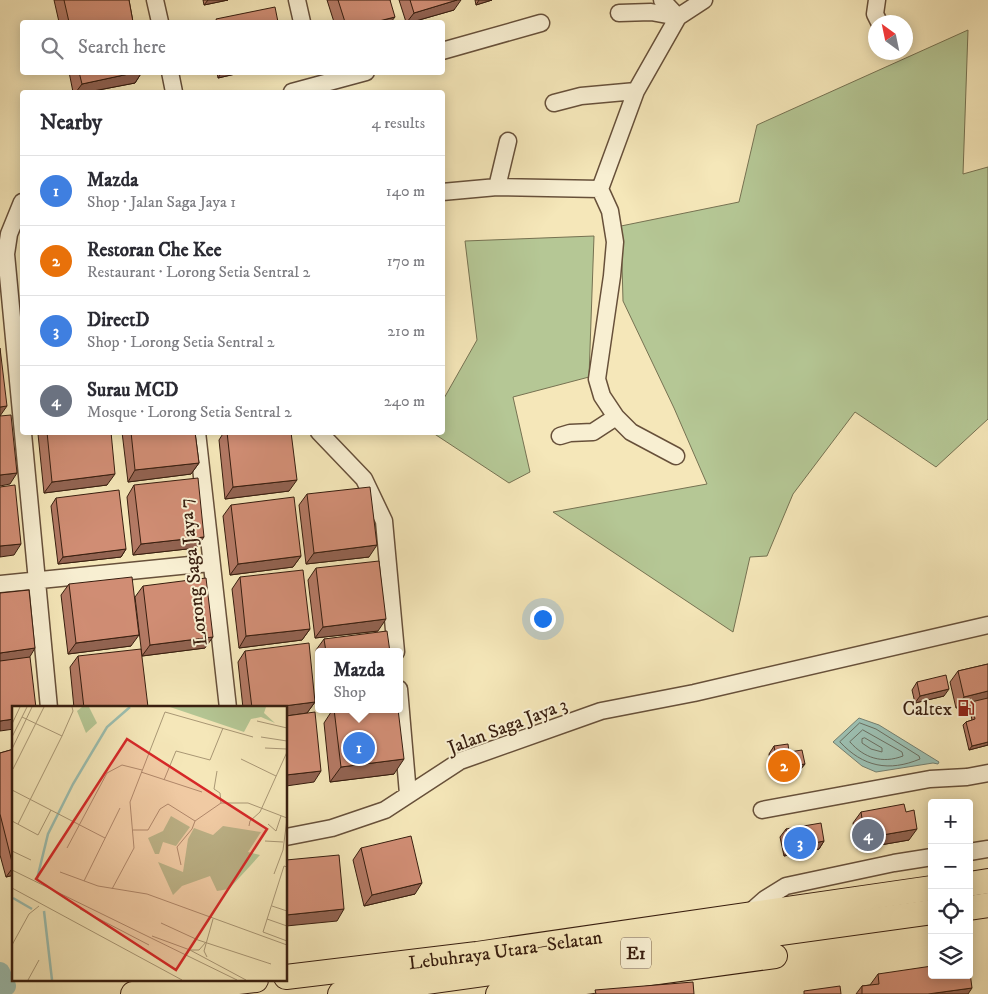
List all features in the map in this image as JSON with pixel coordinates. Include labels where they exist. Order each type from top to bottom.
[{"type":"highway","points":[[973,883],[988,881]]},
{"type":"highway","name":"Lebuhraya Utara–Selatan","points":[[288,977],[477,954],[928,889]]},
{"type":"highway","points":[[973,907],[988,905]]},
{"type":"highway","name":"Lebuhraya Utara–Selatan","points":[[340,994],[928,913]]},
{"type":"highway","points":[[498,994],[775,956]]},
{"type":"highway","points":[[133,994],[238,982]]},
{"type":"street","points":[[155,0],[160,20]]},
{"type":"street","points":[[297,0],[302,20]]},
{"type":"street","points":[[662,0],[678,17]]},
{"type":"street","points":[[676,456],[631,432],[616,417],[602,396],[598,379],[612,276],[614,242],[610,211],[600,189],[636,91],[678,17],[704,0]]},
{"type":"street","points":[[876,15],[877,0]]},
{"type":"street","points":[[620,13],[651,12],[678,17]]},
{"type":"street","points":[[445,50],[541,24]]},
{"type":"street","points":[[171,75],[174,90]]},
{"type":"street","points":[[296,90],[317,79],[345,75]]},
{"type":"street","points":[[554,103],[592,94],[636,91]]},
{"type":"street","points":[[497,187],[508,141]]},
{"type":"street","points":[[445,192],[497,187],[600,189]]},
{"type":"street","points":[[20,207],[9,234],[6,254],[20,411]]},
{"type":"street","points":[[560,436],[570,433],[593,432],[616,417]]},
{"type":"street","points":[[22,435],[49,706]]},
{"type":"street","name":"Lorong Saga Jaya 7","points":[[197,435],[210,563],[228,706]]},
{"type":"street","points":[[324,435],[364,479],[384,521],[396,648]]},
{"type":"street","points":[[0,584],[210,563]]},
{"type":"street","name":"Jalan Saga Jaya 3","points":[[288,837],[332,828],[385,810],[460,761],[601,711],[694,693],[988,625]]},
{"type":"street","points":[[401,713],[408,794]]},
{"type":"street","points":[[762,810],[930,779],[967,777],[988,773]]},
{"type":"street","points":[[973,851],[988,849]]},
{"type":"street","points":[[748,914],[765,899],[786,886],[928,858]]},
{"type":"green space","points":[[968,30],[963,174],[988,167],[988,419],[936,467],[855,412],[793,494],[767,556],[750,557],[733,632],[553,512],[707,484],[674,408],[623,301],[621,226],[739,202],[757,125],[901,60],[913,60],[913,55]]},
{"type":"green space","points":[[594,236],[589,377],[513,397],[530,472],[509,483],[436,435],[445,435],[445,396],[477,340],[465,241]]},
{"type":"water","points":[[859,718],[879,725],[939,762],[938,764],[933,763],[876,772],[862,766],[833,742]]},
{"type":"building","points":[[64,0],[129,0],[133,20],[69,20]]},
{"type":"building","points":[[338,0],[390,0],[395,17],[383,20],[344,20]]},
{"type":"building","points":[[410,0],[457,0],[414,13]]},
{"type":"building","points":[[275,7],[278,20],[216,20]]},
{"type":"building","points":[[80,75],[124,75],[82,84]]},
{"type":"building","points":[[0,348],[7,406],[0,407]]},
{"type":"building","points":[[11,415],[17,473],[0,475],[0,416]]},
{"type":"building","points":[[47,435],[111,435],[115,474],[52,482]]},
{"type":"building","points":[[131,435],[195,435],[199,463],[135,470]]},
{"type":"building","points":[[227,435],[291,435],[297,480],[233,487]]},
{"type":"building","points":[[198,478],[204,537],[141,544],[134,485]]},
{"type":"building","points":[[15,485],[21,544],[0,546],[0,487]]},
{"type":"building","points":[[370,487],[377,545],[314,553],[307,494]]},
{"type":"building","points":[[119,490],[126,549],[63,557],[56,498]]},
{"type":"building","points":[[294,497],[301,556],[238,564],[231,505]]},
{"type":"building","points":[[379,561],[386,619],[323,627],[316,568]]},
{"type":"building","points":[[303,570],[310,629],[246,636],[240,577]]},
{"type":"building","points":[[132,577],[139,635],[76,643],[69,584]]},
{"type":"building","points":[[206,578],[213,637],[150,645],[143,586]]},
{"type":"building","points":[[29,590],[35,648],[0,653],[0,593]]},
{"type":"building","points":[[387,631],[389,648],[325,648],[324,639]]},
{"type":"building","points":[[309,643],[315,702],[284,706],[252,706],[245,651]]},
{"type":"building","points":[[141,649],[148,706],[84,706],[78,656]]},
{"type":"building","points":[[30,657],[36,706],[12,706],[12,719],[0,721],[0,661]]},
{"type":"building","points":[[988,664],[988,691],[964,697],[958,671]]},
{"type":"building","points":[[946,675],[949,689],[920,696],[917,682]]},
{"type":"building","points":[[988,698],[988,742],[972,746],[966,722],[975,719],[971,702]]},
{"type":"building","points":[[315,712],[321,771],[288,775],[288,716]]},
{"type":"building","points":[[334,713],[398,713],[404,759],[341,767]]},
{"type":"building","points":[[788,744],[789,752],[802,750],[805,764],[778,768],[774,746]]},
{"type":"building","points":[[12,750],[12,862],[0,814],[0,753]]},
{"type":"building","points":[[904,804],[906,812],[914,810],[917,829],[865,838],[861,812]]},
{"type":"building","points":[[821,823],[824,841],[789,848],[786,829]]},
{"type":"building","points":[[411,836],[422,883],[372,895],[361,848]]},
{"type":"building","points":[[339,855],[344,909],[288,915],[288,860]]},
{"type":"building","points":[[928,967],[928,979],[971,979],[972,988],[928,994],[862,994],[862,986],[879,984],[878,974]]},
{"type":"building","points":[[693,982],[694,994],[596,994],[595,990]]},
{"type":"building","points":[[840,986],[841,994],[804,994],[804,991]]},
{"type":"waterway","points":[[0,972],[6,986]]},
{"type":"place","name":"Caltex","points":[[966,708]]},
{"type":"place","name":"Mazda","points":[[359,748]]},
{"type":"place","name":"Restoran Che Kee","points":[[784,766]]},
{"type":"place","name":"Surau MCD","points":[[868,835]]},
{"type":"place","name":"DirectD","points":[[800,843]]}]
